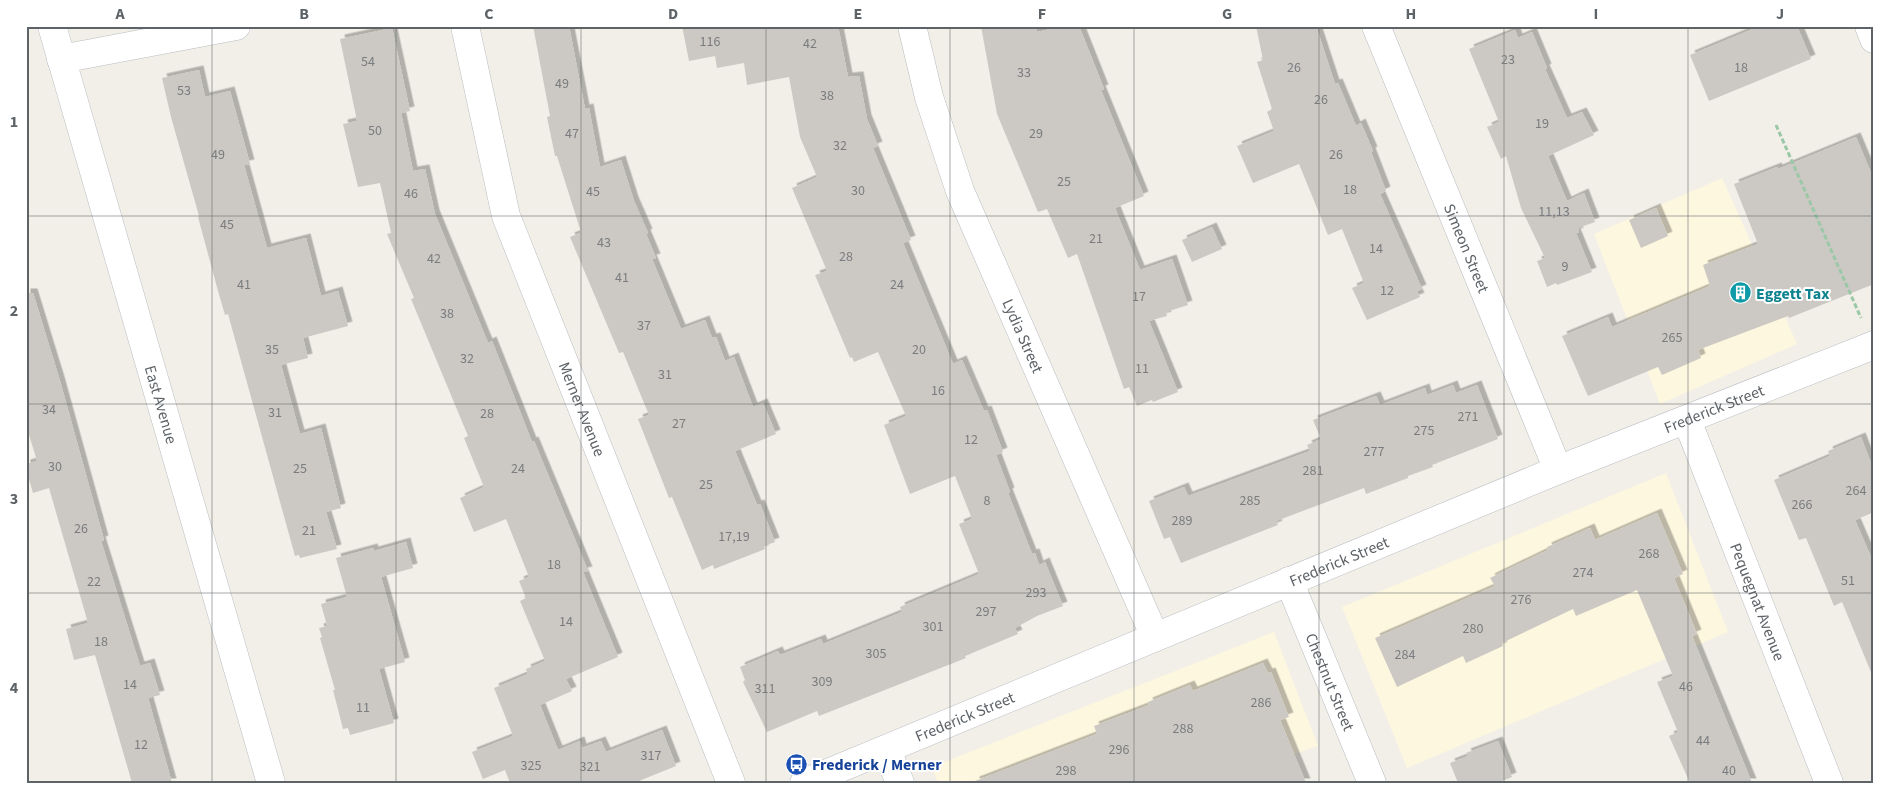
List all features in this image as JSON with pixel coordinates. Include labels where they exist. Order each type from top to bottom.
[{"type":"street","name":"East Avenue","points":[[52,26],[271,783]]},
{"type":"street","points":[[61,59],[236,26]]},
{"type":"street","name":"Merner Avenue","points":[[465,26],[506,216],[731,783]]},
{"type":"street","name":"Lydia Street","points":[[912,26],[929,96],[960,191],[1155,637]]},
{"type":"street","name":"Simeon Street","points":[[1376,26],[1558,470]]},
{"type":"street","points":[[1869,26],[1874,39]]},
{"type":"street","name":"Frederick Street","points":[[804,783],[1558,470],[1687,420],[1868,333]]},
{"type":"street","name":"Pequegnat Avenue","points":[[1687,420],[1829,783]]},
{"type":"street","name":"Chestnut Street","points":[[1289,582],[1372,783]]},
{"type":"street","points":[[887,750],[900,783]]},
{"type":"path","points":[[1776,125],[1868,333]]},
{"type":"shaded area","points":[[1722,178],[1797,344],[1660,404],[1594,234]]},
{"type":"shaded area","points":[[1666,473],[1728,632],[1407,768],[1342,607]]},
{"type":"shaded area","points":[[1274,632],[1318,746],[1205,783],[938,783],[932,767]]},
{"type":"building","points":[[533,26],[569,26],[585,109],[589,108],[600,167],[621,160],[634,201],[648,233],[646,234],[656,258],[652,259],[681,329],[705,320],[712,338],[716,337],[725,361],[734,357],[753,407],[763,403],[776,434],[735,451],[757,505],[760,504],[775,542],[764,546],[765,549],[714,569],[713,565],[702,570],[672,497],[669,498],[638,419],[649,415],[623,352],[619,353],[570,237],[580,233],[580,229],[557,156],[555,156],[547,117],[550,116]]},
{"type":"building","points":[[682,26],[838,26],[848,77],[859,76],[867,119],[878,146],[873,148],[911,240],[903,243],[953,364],[962,360],[984,411],[987,410],[1003,452],[996,455],[1010,492],[1008,493],[1032,554],[1035,553],[1039,565],[1045,562],[1063,606],[1037,616],[1015,628],[1018,634],[965,656],[966,658],[819,716],[817,711],[767,732],[743,682],[745,680],[740,667],[778,651],[780,655],[821,639],[823,644],[902,612],[900,607],[979,574],[959,524],[972,519],[955,476],[910,494],[884,425],[906,416],[878,352],[854,362],[852,357],[850,358],[815,275],[827,271],[792,188],[817,177],[800,137],[789,77],[747,85],[744,63],[717,68],[715,56],[689,61]]},
{"type":"building","points":[[981,26],[1035,26],[1037,32],[1066,26],[1079,26],[1104,89],[1101,90],[1144,196],[1115,208],[1140,270],[1172,259],[1188,305],[1166,312],[1167,316],[1149,321],[1178,392],[1137,406],[1129,387],[1124,389],[1077,254],[1068,258],[1047,209],[1038,212],[997,114]]},
{"type":"building","points":[[1256,26],[1316,26],[1335,84],[1338,83],[1356,126],[1361,123],[1373,151],[1371,152],[1386,191],[1380,194],[1422,289],[1417,291],[1420,297],[1367,320],[1352,288],[1364,283],[1342,229],[1328,235],[1299,164],[1253,183],[1237,146],[1274,131],[1267,112],[1272,109],[1257,62],[1263,60]]},
{"type":"building","points":[[1760,26],[1797,26],[1811,59],[1709,101],[1690,55]]},
{"type":"building","points":[[392,28],[410,111],[401,113],[413,171],[425,169],[435,214],[488,343],[492,341],[532,442],[534,441],[588,571],[583,572],[618,657],[566,679],[572,691],[540,705],[558,750],[580,741],[582,748],[601,741],[606,752],[662,730],[676,766],[634,783],[510,783],[505,770],[483,779],[472,752],[513,736],[494,688],[528,674],[526,669],[545,661],[520,601],[526,598],[519,581],[529,577],[506,519],[474,532],[460,498],[484,487],[464,438],[468,436],[411,299],[414,298],[387,234],[391,233],[380,183],[358,187],[343,124],[357,121],[340,39]]},
{"type":"building","points":[[1515,30],[1518,38],[1532,32],[1547,68],[1545,69],[1567,118],[1582,112],[1594,135],[1548,156],[1567,201],[1584,193],[1595,222],[1578,228],[1579,232],[1576,233],[1592,272],[1547,287],[1537,261],[1545,258],[1521,208],[1506,156],[1501,159],[1487,127],[1499,122],[1469,49]]},
{"type":"building","points":[[199,70],[205,97],[230,91],[250,164],[244,165],[267,248],[306,238],[321,296],[338,291],[348,326],[303,338],[308,358],[281,365],[300,434],[321,428],[341,508],[326,512],[337,549],[300,558],[299,555],[295,556],[228,314],[225,315],[218,291],[162,78]]},
{"type":"building","points":[[1856,137],[1874,180],[1874,284],[1789,318],[1788,316],[1698,350],[1701,358],[1662,375],[1658,367],[1588,396],[1562,336],[1608,317],[1612,327],[1710,286],[1703,265],[1758,244],[1734,184],[1777,167],[1778,169]]},
{"type":"building","points":[[1656,208],[1668,236],[1641,248],[1629,220]]},
{"type":"building","points":[[1212,227],[1222,249],[1192,262],[1182,240]]},
{"type":"building","points":[[26,293],[33,293],[60,381],[104,540],[101,541],[140,666],[150,663],[160,695],[148,698],[172,783],[132,783],[95,655],[74,660],[66,629],[88,623],[49,488],[33,493],[26,469],[26,464],[37,461],[26,425]]},
{"type":"building","points":[[1453,385],[1456,393],[1477,385],[1498,439],[1366,494],[1364,488],[1276,521],[1278,525],[1181,563],[1170,537],[1164,539],[1149,501],[1184,487],[1188,496],[1310,451],[1307,445],[1321,439],[1313,420],[1376,396],[1380,405],[1425,388],[1427,395]]},
{"type":"building","points":[[1861,437],[1874,471],[1874,512],[1855,520],[1874,564],[1873,677],[1842,602],[1834,606],[1806,538],[1799,540],[1774,480],[1830,456],[1828,451]]},
{"type":"building","points":[[1657,513],[1683,574],[1674,578],[1697,634],[1692,636],[1752,783],[1690,783],[1669,736],[1678,732],[1657,682],[1673,676],[1637,590],[1576,616],[1573,609],[1502,643],[1503,646],[1466,663],[1463,656],[1397,687],[1375,638],[1495,586],[1490,578],[1548,550],[1547,547],[1590,528],[1595,540]]},
{"type":"building","points":[[406,542],[413,568],[381,577],[405,662],[379,669],[394,723],[350,735],[348,728],[343,729],[333,690],[335,690],[320,638],[322,637],[319,628],[327,626],[321,604],[347,597],[336,558],[373,548],[374,551]]},
{"type":"building","points":[[1263,663],[1268,673],[1271,672],[1289,717],[1280,720],[1306,783],[975,783],[975,781],[1097,734],[1094,726],[1149,705],[1148,702],[1190,685],[1193,691]]},
{"type":"building","points":[[1498,741],[1512,777],[1497,783],[1458,783],[1450,763],[1468,756],[1466,753]]},
{"type":"place","name":"Eggett Tax","points":[[1740,293]]},
{"type":"place","name":"Frederick / Merner","points":[[796,764]]}]
